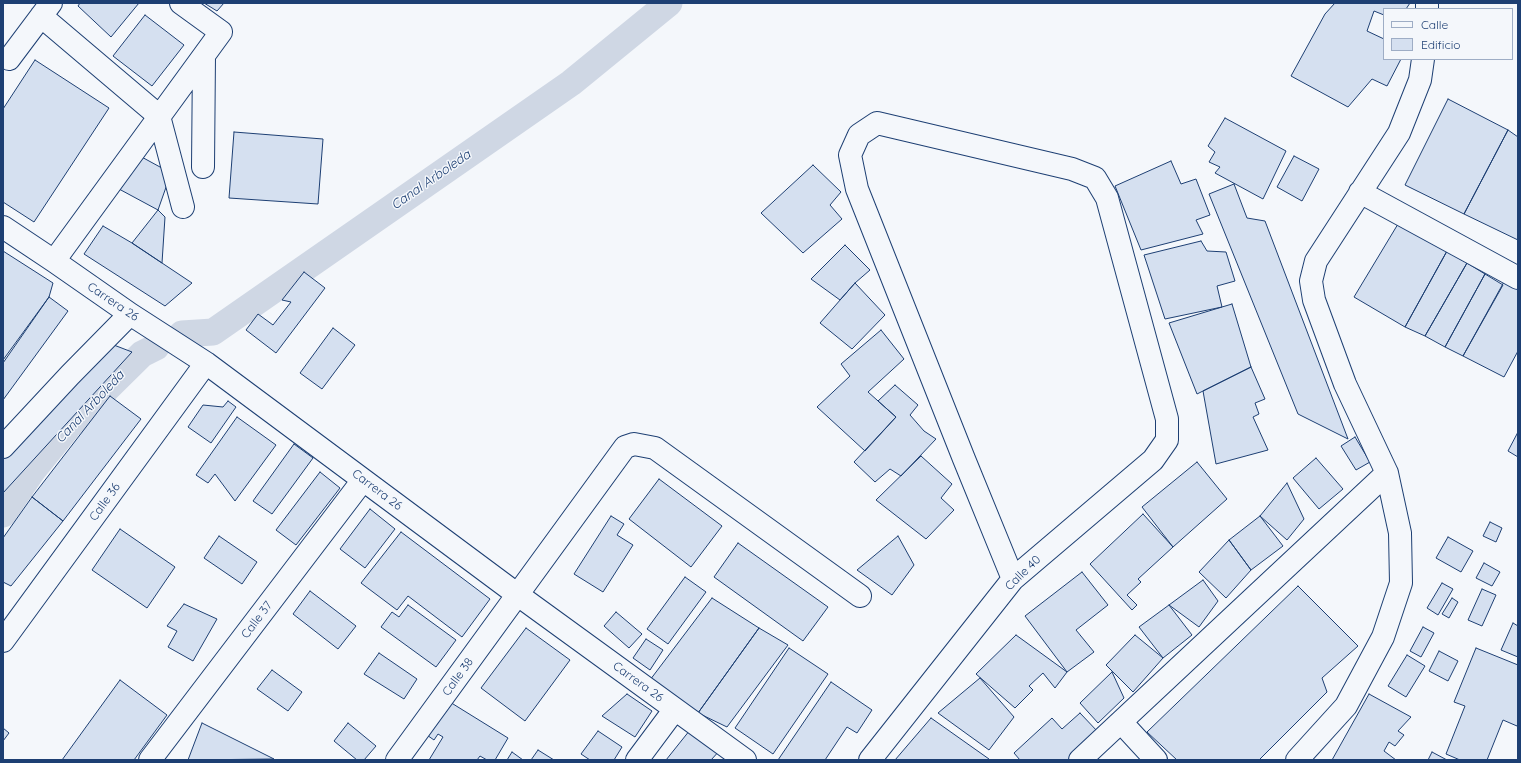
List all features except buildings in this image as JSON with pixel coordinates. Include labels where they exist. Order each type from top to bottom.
[{"type":"street","points":[[54,261],[221,32],[187,8]]},
{"type":"street","points":[[9,59],[46,9],[159,116],[183,207]]},
{"type":"street","points":[[203,167],[204,56]]},
{"type":"street","points":[[1297,760],[1346,706],[1383,637],[1402,583],[1400,534],[1387,474],[1345,384],[1314,300],[1311,281],[1316,261],[1399,133],[1420,80],[1423,60]]},
{"type":"street","name":"Calle 40","points":[[870,760],[1013,579],[1153,460],[1167,440],[1167,419],[1107,198],[1095,178],[1072,169],[876,123],[859,135],[850,155],[857,189],[1013,579]]},
{"type":"street","points":[[1360,192],[1518,278]]},
{"type":"street","name":"Carrera 26","points":[[3,227],[130,314],[206,363],[518,595],[745,760]]},
{"type":"street","points":[[3,447],[70,375],[130,314]]},
{"type":"street","name":"Calle 36","points":[[6,632],[206,363]]},
{"type":"street","name":"Calle 38","points":[[397,760],[625,448],[634,444],[654,448],[860,596]]},
{"type":"street","points":[[1080,760],[1387,474]]},
{"type":"street","name":"Calle 37","points":[[150,760],[363,480]]},
{"type":"street","points":[[637,760],[675,709]]},
{"type":"street","points":[[1121,722],[1156,760]]},
{"type":"waterway","name":"Canal Arboleda","points":[[182,334],[213,332],[571,83],[669,3]]},
{"type":"waterway","name":"Canal Arboleda","points":[[3,514],[33,470],[68,427],[142,354],[156,347]]}]
